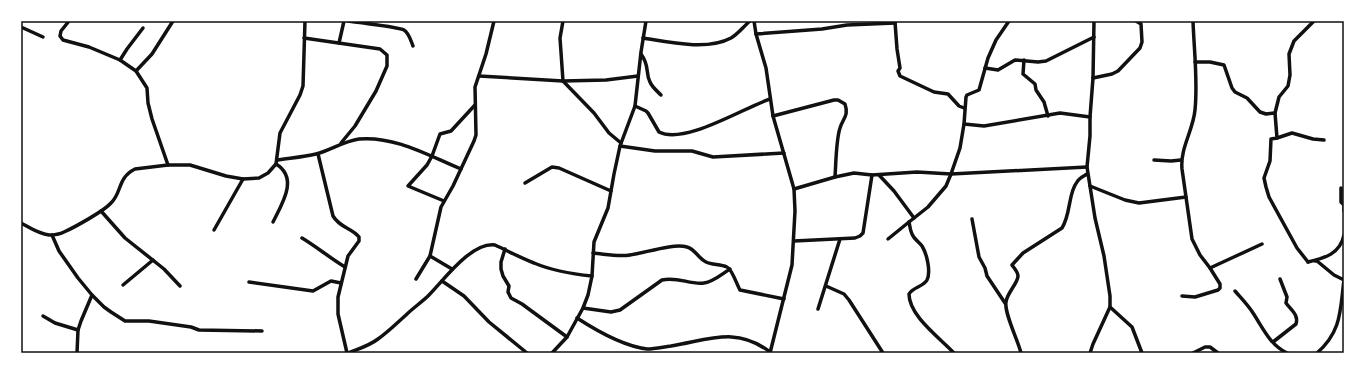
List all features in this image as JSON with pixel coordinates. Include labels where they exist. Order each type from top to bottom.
[{"type":"street","points":[[69,21],[61,31],[60,36],[63,40],[89,47],[120,60],[136,71],[147,88],[148,103],[152,119],[168,165]]},
{"type":"street","points":[[136,71],[152,54],[173,21]]},
{"type":"street","points":[[21,223],[45,235],[63,233],[112,203],[121,182],[130,172],[135,169],[168,165],[190,165],[226,176],[243,179],[259,178],[268,173],[277,162],[280,133],[300,95],[303,86],[305,21]]},
{"type":"street","points":[[339,42],[344,21]]},
{"type":"street","points":[[348,21],[391,28],[402,28],[407,32],[413,46]]},
{"type":"street","points":[[416,279],[430,256],[440,206],[453,186],[470,153],[476,135],[475,87],[486,54],[494,21]]},
{"type":"street","points":[[563,21],[560,38],[563,81],[594,113],[609,133],[621,145],[655,151],[692,151],[713,157],[784,153]]},
{"type":"street","points":[[552,353],[567,337],[583,308],[588,295],[592,276],[594,242],[608,208],[621,145],[635,106],[646,21]]},
{"type":"street","points":[[643,38],[688,44],[714,43],[732,38],[750,21]]},
{"type":"street","points":[[578,318],[598,332],[620,341],[648,349],[696,342],[711,337],[726,336],[741,338],[758,344],[770,353],[792,265],[795,211],[794,188],[773,116],[766,68],[756,34],[754,21]]},
{"type":"street","points":[[888,239],[928,207],[946,186],[960,148],[964,124],[964,108],[967,95],[979,90],[985,68],[996,40],[1009,21]]},
{"type":"street","points":[[1090,353],[1092,344],[1110,307],[1110,296],[1104,256],[1087,174],[1093,78],[1094,21]]},
{"type":"street","points":[[1093,78],[1112,74],[1118,71],[1140,48],[1142,42],[1141,24],[1136,21]]},
{"type":"street","points":[[1182,296],[1195,297],[1218,290],[1220,288],[1220,284],[1200,255],[1192,238],[1181,160],[1185,143],[1193,122],[1195,110],[1193,21]]},
{"type":"street","points":[[1277,138],[1275,113],[1279,97],[1288,86],[1290,75],[1289,54],[1294,42],[1314,21]]},
{"type":"street","points":[[756,34],[822,29],[847,24],[895,22],[900,68],[898,71],[900,76],[934,92],[948,94],[959,106],[964,108]]},
{"type":"street","points":[[21,27],[43,37]]},
{"type":"street","points":[[120,60],[143,28]]},
{"type":"street","points":[[985,68],[998,70],[1012,61],[1046,61],[1094,37]]},
{"type":"street","points":[[304,38],[380,49],[387,55],[387,66],[370,100],[355,126],[341,143]]},
{"type":"street","points":[[641,54],[647,67],[649,81],[660,95]]},
{"type":"street","points":[[1024,60],[1023,74],[1034,84],[1044,102],[1048,116]]},
{"type":"street","points":[[1195,62],[1210,62],[1224,65],[1232,88],[1235,92],[1247,98],[1260,112],[1266,114],[1275,113]]},
{"type":"street","points":[[479,76],[563,81],[606,80],[638,76]]},
{"type":"street","points":[[635,106],[646,111],[659,132],[669,135],[693,132],[716,123],[754,104],[770,99]]},
{"type":"street","points":[[773,116],[834,100],[838,100],[845,104],[847,109],[846,116],[840,128],[835,176]]},
{"type":"street","points":[[444,201],[408,186],[427,165],[440,134],[451,131],[475,105]]},
{"type":"street","points":[[964,124],[984,126],[1060,113],[1090,117]]},
{"type":"street","points":[[1308,262],[1297,248],[1270,198],[1264,178],[1270,161],[1271,138],[1277,138],[1292,133],[1313,139],[1324,140]]},
{"type":"street","points":[[277,162],[318,154],[341,143],[359,139],[387,141],[402,145],[461,169]]},
{"type":"street","points":[[318,154],[333,216],[342,226],[357,234],[359,237],[359,241],[348,256],[339,289],[337,307],[347,353],[367,346],[379,339],[428,296],[452,269],[467,256],[484,245],[495,245],[533,263],[550,269],[575,275],[592,276]]},
{"type":"street","points":[[1154,160],[1181,160]]},
{"type":"street","points":[[273,222],[286,195],[288,182],[284,170],[277,162]]},
{"type":"street","points":[[525,183],[552,167],[559,168],[612,191]]},
{"type":"street","points":[[794,188],[835,176],[854,173],[872,175],[917,172],[951,174],[1087,167]]},
{"type":"street","points":[[1021,353],[1007,312],[1006,303],[1010,290],[1018,278],[1012,265],[1023,253],[1062,228],[1068,213],[1074,186],[1077,181],[1087,174]]},
{"type":"street","points":[[794,241],[855,238],[863,233],[872,175]]},
{"type":"street","points":[[879,175],[894,190],[914,218]]},
{"type":"street","points":[[214,230],[243,179]]},
{"type":"street","points":[[1090,186],[1125,200],[1139,203],[1186,197]]},
{"type":"street","points":[[1341,188],[1341,202],[1344,205],[1344,211]]},
{"type":"street","points":[[101,211],[125,238],[153,260],[180,286]]},
{"type":"street","points":[[972,219],[979,257],[985,268],[987,276],[1006,303]]},
{"type":"street","points":[[909,222],[912,234],[923,247],[925,252],[928,270],[927,280],[909,294],[911,304],[917,315],[924,323],[954,353]]},
{"type":"street","points":[[52,235],[68,264],[92,295],[104,307],[125,321],[191,327],[199,330],[262,331]]},
{"type":"street","points":[[1308,262],[1329,256],[1336,251],[1342,242],[1344,235]]},
{"type":"street","points":[[302,238],[330,258],[346,267]]},
{"type":"street","points":[[818,309],[840,238]]},
{"type":"street","points":[[1210,268],[1262,244]]},
{"type":"street","points":[[593,253],[625,256],[650,250],[681,246],[688,247],[706,262],[730,269],[740,290],[784,299]]},
{"type":"street","points":[[505,249],[501,262],[501,270],[509,286],[508,292],[511,298],[522,304],[567,337]]},
{"type":"street","points":[[430,256],[452,269]]},
{"type":"street","points":[[123,285],[153,260]]},
{"type":"street","points":[[1308,262],[1317,261],[1334,275],[1344,280],[1339,321],[1329,341],[1317,353]]},
{"type":"street","points":[[583,308],[611,312],[620,310],[662,280],[674,279],[705,283],[730,269]]},
{"type":"street","points":[[1273,342],[1296,324],[1298,318],[1286,303],[1287,297],[1280,279]]},
{"type":"street","points":[[249,282],[313,290],[331,281],[341,283]]},
{"type":"street","points":[[442,281],[464,296],[489,322],[527,353]]},
{"type":"street","points":[[826,286],[844,294],[883,353]]},
{"type":"street","points":[[1235,291],[1253,312],[1266,335],[1287,353]]},
{"type":"street","points":[[77,353],[78,330],[92,295]]},
{"type":"street","points":[[1110,307],[1132,327],[1142,353]]},
{"type":"street","points":[[43,316],[55,323],[78,330]]},
{"type":"street","points":[[1193,353],[1205,347],[1210,347],[1218,353]]}]
